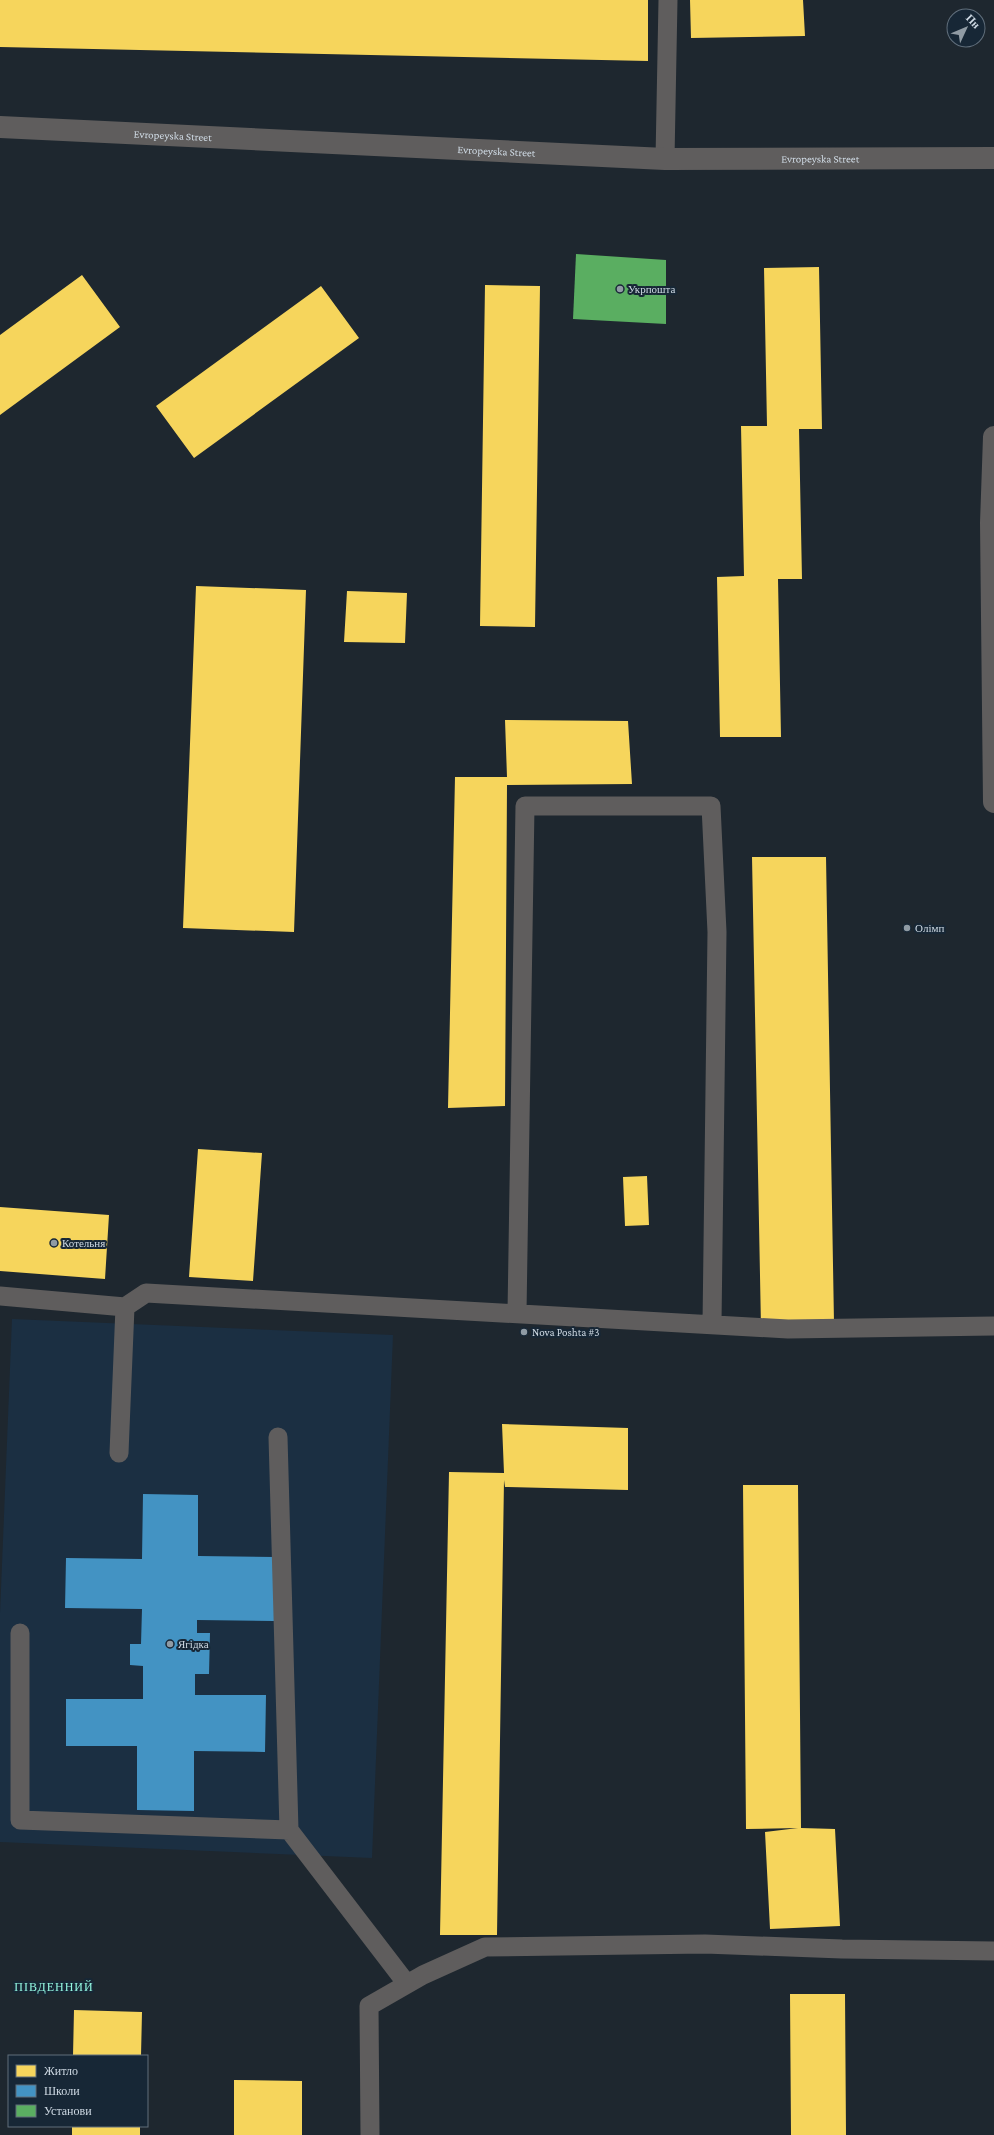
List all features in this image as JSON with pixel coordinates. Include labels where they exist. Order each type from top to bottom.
[{"type":"street","name":"Evropeyska Street","points":[[0,127],[665,159],[994,158]]},
{"type":"street","points":[[994,437],[991,524],[994,802]]},
{"type":"lane","points":[[665,159],[668,0]]},
{"type":"lane","points":[[517,1313],[525,806],[711,806],[717,932],[712,1324]]},
{"type":"lane","points":[[0,1296],[125,1306],[146,1293],[788,1329],[994,1326]]},
{"type":"lane","points":[[119,1453],[125,1306]]},
{"type":"lane","points":[[278,1437],[289,1830],[407,1984]]},
{"type":"lane","points":[[20,1633],[20,1820],[289,1830]]},
{"type":"lane","points":[[370,2135],[369,2006],[407,1984],[485,1947],[705,1944],[842,1949],[994,1951]]},
{"type":"shaded area","points":[[12,1319],[393,1335],[372,1858],[0,1842],[0,1614]]},
{"type":"building: Житло","points":[[0,0],[648,0],[648,61],[0,47]]},
{"type":"building: Житло","points":[[690,0],[803,0],[805,36],[691,38]]},
{"type":"building: Житло","points":[[819,267],[822,429],[799,429],[802,579],[778,579],[781,737],[720,737],[717,577],[744,576],[741,426],[767,426],[764,268]]},
{"type":"building: Житло","points":[[82,275],[120,327],[0,415],[0,335]]},
{"type":"building: Житло","points":[[485,285],[540,286],[535,627],[480,626]]},
{"type":"building: Житло","points":[[321,286],[359,338],[194,458],[156,406]]},
{"type":"building: Житло","points":[[196,586],[306,590],[294,932],[183,928]]},
{"type":"building: Житло","points":[[347,591],[407,593],[405,643],[344,642]]},
{"type":"building: Житло","points":[[505,720],[628,721],[632,784],[507,785],[505,1106],[448,1108],[455,777],[507,777]]},
{"type":"building: Житло","points":[[752,857],[826,857],[834,1323],[761,1328]]},
{"type":"building: Житло","points":[[198,1149],[262,1153],[253,1281],[189,1277]]},
{"type":"building: Житло","points":[[647,1176],[649,1225],[625,1226],[623,1177]]},
{"type":"building: Житло","name":"Котельня","points":[[0,1207],[109,1215],[105,1279],[0,1271]]},
{"type":"building: Житло","points":[[502,1424],[628,1428],[628,1490],[505,1487],[504,1480],[497,1935],[440,1935],[449,1472],[504,1473]]},
{"type":"building: Житло","points":[[743,1485],[798,1485],[801,1828],[835,1829],[840,1926],[770,1929],[765,1832],[798,1828],[746,1829]]},
{"type":"building: Житло","points":[[790,1994],[845,1994],[846,2135],[791,2135]]},
{"type":"building: Житло","points":[[74,2010],[142,2012],[141,2055],[73,2055]]},
{"type":"building: Житло","points":[[234,2080],[302,2081],[302,2135],[234,2135]]},
{"type":"building: Житло","points":[[72,2127],[140,2127],[140,2135],[72,2135]]},
{"type":"building: Школи","points":[[143,1494],[198,1495],[198,1556],[275,1557],[274,1621],[197,1620],[197,1633],[210,1633],[209,1674],[195,1674],[195,1695],[266,1695],[265,1752],[194,1751],[194,1811],[137,1810],[137,1746],[66,1746],[66,1699],[143,1699],[143,1666],[130,1665],[130,1644],[141,1644],[142,1609],[65,1608],[66,1558],[142,1559]]},
{"type":"building: Установи","name":"Укрпошта","points":[[576,254],[666,260],[666,324],[573,319]]},
{"type":"place","name":"Укрпошта","points":[[620,289]]},
{"type":"place","name":"Олімп","points":[[907,928]]},
{"type":"place","name":"Котельня","points":[[54,1243]]},
{"type":"place","name":"Nova Poshta #3","points":[[524,1332]]},
{"type":"place","name":"Ягідка","points":[[170,1644]]},
{"type":"district","name":"ПІВДЕННИЙ","points":[[54,1987]]}]
